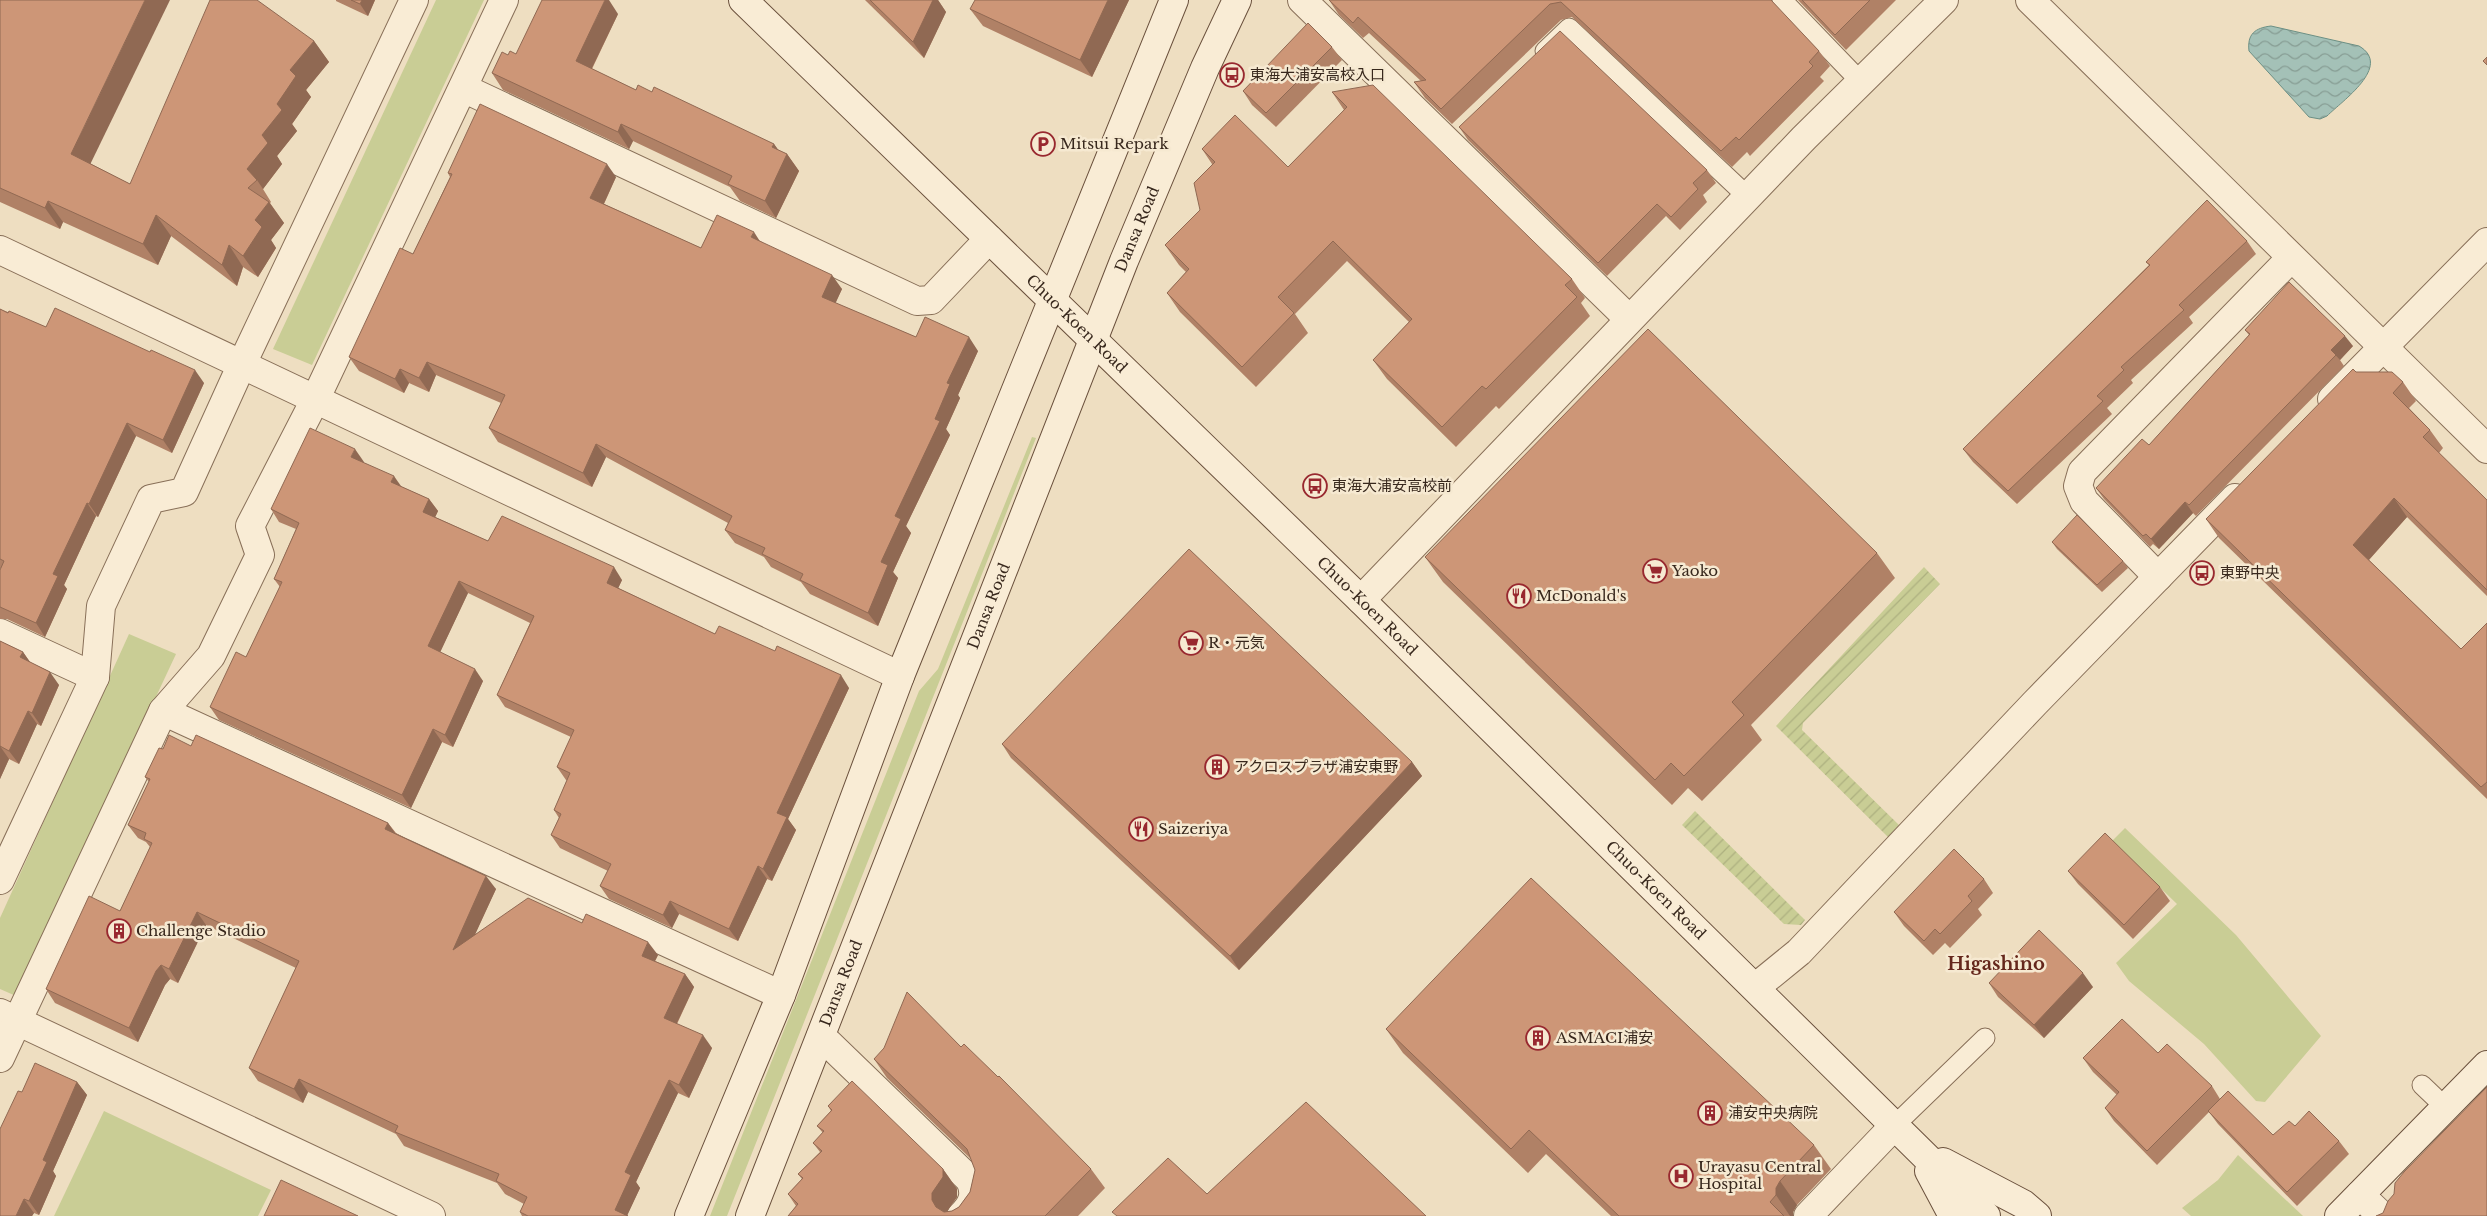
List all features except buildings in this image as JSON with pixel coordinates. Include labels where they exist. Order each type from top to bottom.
[{"type":"street","points":[[0,880],[95,677],[101,606],[109,588],[151,500],[184,492],[242,364],[414,0]]},
{"type":"street","points":[[0,1058],[9,1017],[163,711],[211,656],[260,555],[250,526],[315,400],[504,0]]},
{"type":"street","name":"Chuo-Koen Road","points":[[743,0],[1361,600],[1756,987],[1986,1216]]},
{"type":"street","points":[[689,1216],[781,994],[900,676],[1174,0]]},
{"type":"street","name":"Dansa Road","points":[[750,1216],[1093,341],[1205,68],[1237,0]]},
{"type":"street","points":[[1302,0],[1457,136],[1630,319]]},
{"type":"street","points":[[1361,600],[1860,81],[1944,0]]},
{"type":"street","points":[[2030,0],[2487,450]]},
{"type":"street","points":[[463,88],[917,301],[931,300],[989,239]]},
{"type":"street","points":[[2313,418],[2487,242]]},
{"type":"street","points":[[0,250],[900,676]]},
{"type":"street","points":[[2158,577],[2084,502],[2078,486],[2082,472],[2291,258]]},
{"type":"street","points":[[1756,987],[1799,952],[2035,702],[2251,482]]},
{"type":"street","points":[[0,633],[95,677]]},
{"type":"street","points":[[163,711],[781,994]]},
{"type":"street","points":[[9,1017],[431,1216]]},
{"type":"street","points":[[821,1036],[970,1180],[974,1188],[974,1198],[961,1216]]},
{"type":"street","points":[[2339,1216],[2487,1065]]},
{"type":"street","points":[[1808,1216],[1894,1126]]},
{"type":"street","points":[[1917,1148],[1953,1216]]},
{"type":"street","points":[[1917,1148],[2023,1204],[2037,1216]]},
{"type":"street","points":[[2360,1195],[2382,1216]]},
{"type":"lane","points":[[1782,0],[1860,81]]},
{"type":"lane","points":[[1534,62],[1569,28],[1748,197]]},
{"type":"lane","points":[[1894,1126],[1985,1038]]},
{"type":"lane","points":[[2422,1086],[2445,1107]]},
{"type":"green space","points":[[436,0],[484,0],[312,365],[273,349]]},
{"type":"green space","points":[[1032,437],[1036,438],[727,1216],[710,1216],[919,691],[938,669]]},
{"type":"green space","points":[[1924,567],[1940,584],[1803,723],[1802,730],[1899,825],[1888,837],[1776,726]]},
{"type":"green space","points":[[129,634],[176,654],[16,996],[0,989],[0,918]]},
{"type":"green space","points":[[1695,811],[1805,920],[1801,925],[1784,924],[1682,825]]},
{"type":"green space","points":[[2125,828],[2236,935],[2321,1036],[2265,1102],[2256,1101],[2204,1044],[2129,981],[2116,963],[2177,904],[2112,841]]},
{"type":"green space","points":[[104,1111],[271,1190],[258,1216],[54,1216]]},
{"type":"green space","points":[[2238,1155],[2303,1216],[2191,1216],[2182,1208],[2218,1180]]},
{"type":"water","points":[[2271,26],[2359,46],[2368,54],[2370,63],[2368,73],[2353,93],[2327,116],[2320,119],[2309,117],[2249,51],[2249,40],[2253,33],[2261,28]]},
{"type":"place","name":"東海大浦安高校入口","points":[[1232,75]]},
{"type":"place","name":"Mitsui Repark","points":[[1043,144]]},
{"type":"place","name":"東海大浦安高校前","points":[[1315,486]]},
{"type":"place","name":"Yaoko","points":[[1655,571]]},
{"type":"place","name":"東野中央","points":[[2202,573]]},
{"type":"place","name":"McDonald's","points":[[1519,596]]},
{"type":"place","name":"R・元気","points":[[1191,643]]},
{"type":"place","name":"アクロスプラザ浦安東野","points":[[1217,767]]},
{"type":"place","name":"Saizeriya","points":[[1141,829]]},
{"type":"place","name":"Challenge Stadio","points":[[119,931]]},
{"type":"place","name":"ASMACI浦安","points":[[1538,1038]]},
{"type":"place","name":"浦安中央病院","points":[[1710,1113]]},
{"type":"place","name":"Urayasu Central Hospital","points":[[1681,1176]]},
{"type":"district","name":"Higashino","points":[[1996,964]]}]
